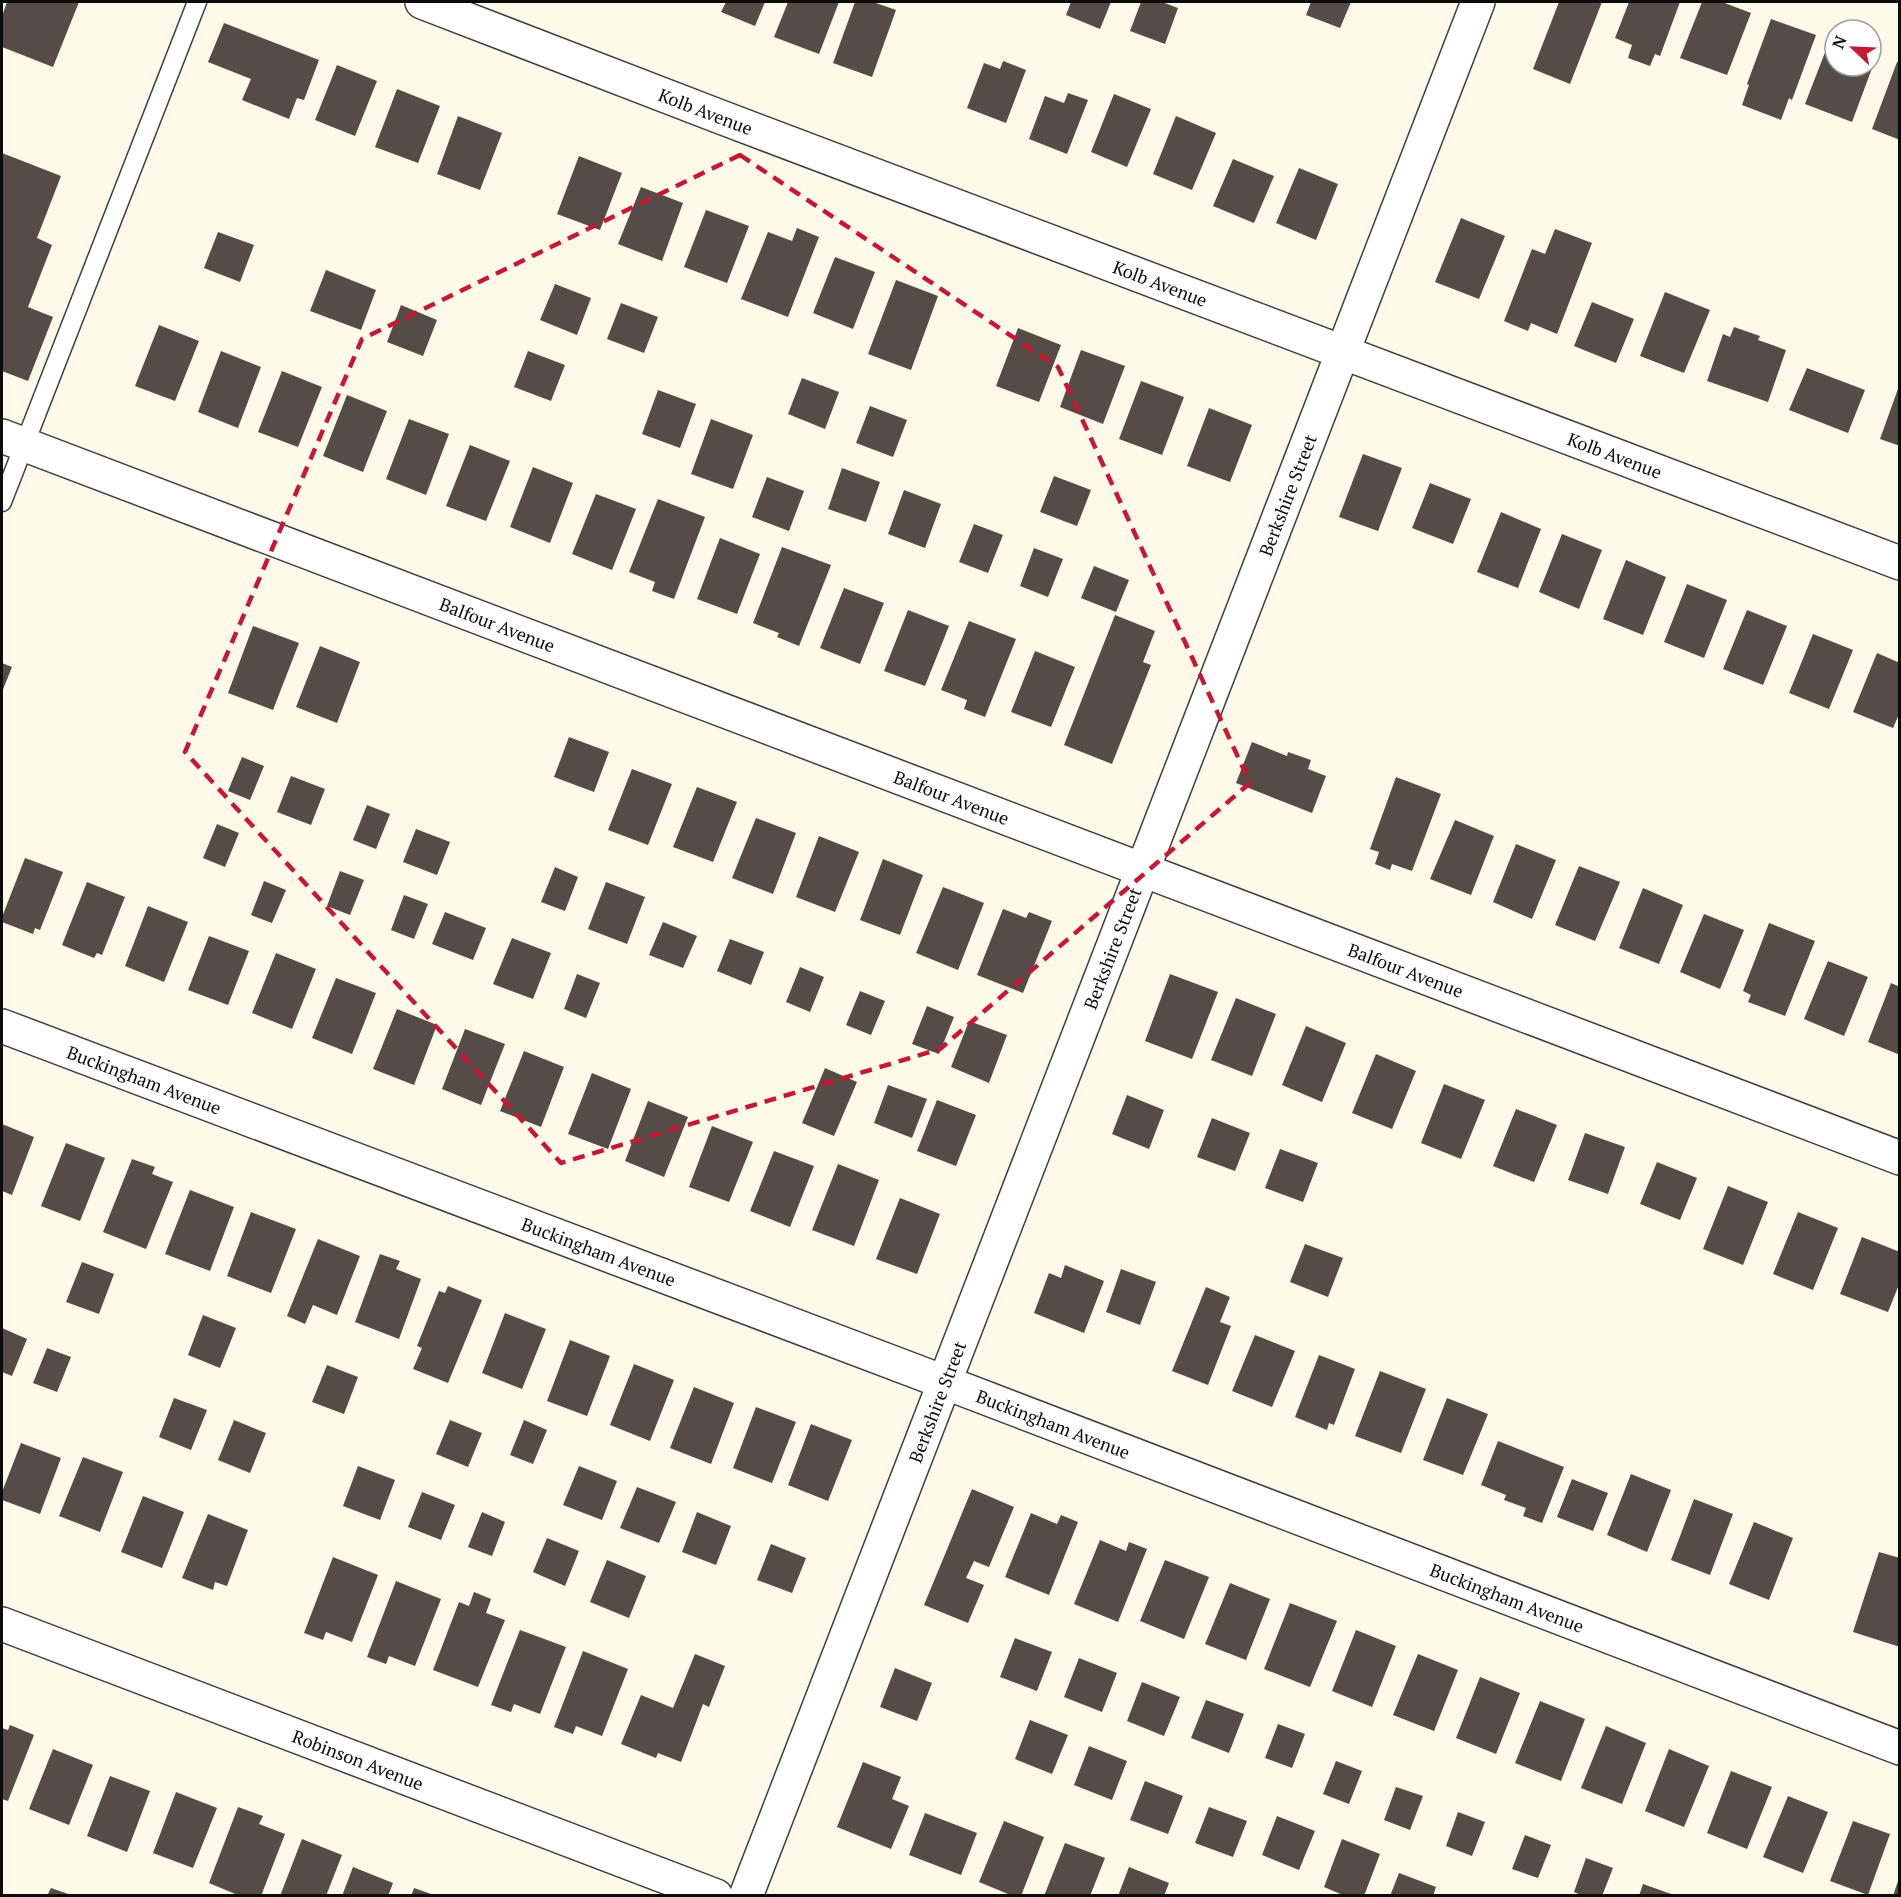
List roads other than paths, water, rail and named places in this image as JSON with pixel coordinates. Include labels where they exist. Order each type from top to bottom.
[{"type":"street","name":"Kolb Avenue","points":[[422,2],[1899,563]]},
{"type":"street","name":"Berkshire Street","points":[[746,1896],[1478,2]]},
{"type":"street","name":"Balfour Avenue","points":[[13,440],[1899,1158]]},
{"type":"street","name":"Buckingham Avenue","points":[[2,1026],[1899,1748]]},
{"type":"street","name":"Robinson Avenue","points":[[2,1623],[716,1896]]},
{"type":"lane","points":[[2,502],[13,440],[196,2]]}]
